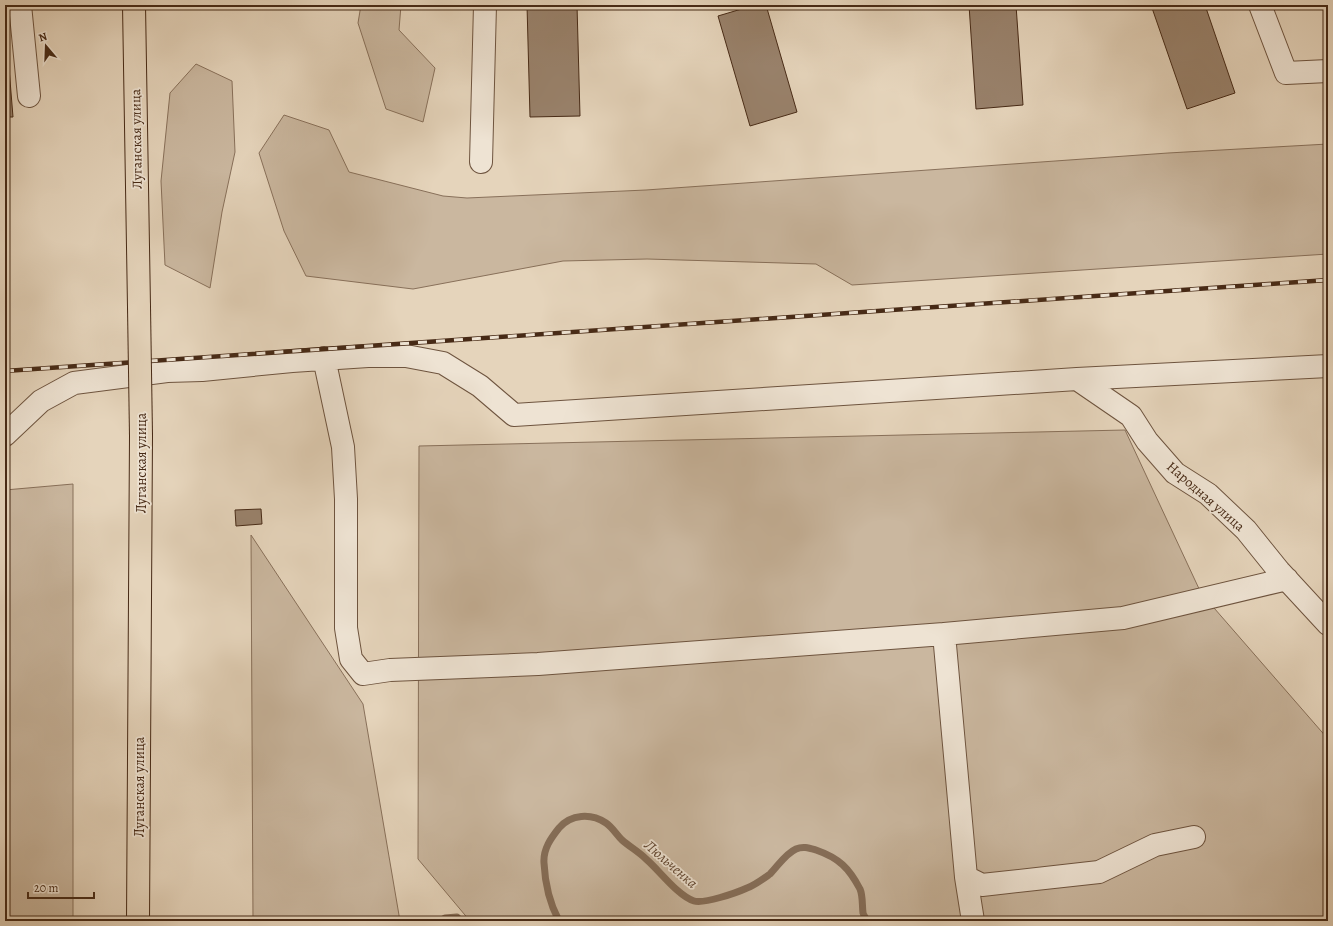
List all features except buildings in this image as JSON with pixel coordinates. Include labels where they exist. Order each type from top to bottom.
[{"type":"highway","name":"Луганская улица","points":[[134,5],[141,436],[138,921]]},
{"type":"street","points":[[20,5],[29,96]]},
{"type":"street","points":[[481,162],[485,5]]},
{"type":"street","points":[[1260,5],[1286,73],[1328,71]]},
{"type":"street","points":[[5,435],[41,401],[74,383],[167,371],[202,370],[324,358],[406,356],[443,363],[480,386],[514,415],[1077,379],[1328,366]]},
{"type":"street","points":[[324,358],[342,447],[346,499],[346,628],[351,659],[363,674],[390,670],[546,664],[944,634],[1123,618],[1287,579]]},
{"type":"street","name":"Народная улица","points":[[1077,379],[1131,416],[1147,440],[1175,472],[1208,494],[1246,530],[1287,579],[1328,624]]},
{"type":"street","points":[[944,634],[966,877],[973,921]]},
{"type":"street","points":[[966,877],[982,885],[1099,872],[1155,845],[1194,837]]},
{"type":"shaded area","points":[[361,5],[401,5],[399,30],[435,68],[423,122],[386,109],[358,23]]},
{"type":"shaded area","points":[[196,64],[232,81],[235,152],[222,212],[210,288],[165,265],[161,181],[170,93]]},
{"type":"shaded area","points":[[284,115],[329,130],[349,172],[443,196],[467,198],[646,190],[1168,153],[1328,144],[1328,254],[852,285],[816,264],[647,259],[563,261],[413,289],[306,276],[284,231],[259,153]]},
{"type":"shaded area","points":[[1125,430],[1201,593],[1328,739],[1328,921],[470,921],[418,859],[419,446]]},
{"type":"shaded area","points":[[73,484],[73,921],[5,921],[5,490]]},
{"type":"shaded area","points":[[251,535],[363,704],[400,921],[253,921]]},
{"type":"waterway","name":"Люльченка","points":[[559,921],[550,900],[545,878],[544,858],[546,848],[550,840],[564,823],[581,816],[588,816],[600,820],[608,825],[622,840],[643,856],[682,894],[694,901],[699,902],[720,898],[759,882],[770,874],[785,857],[796,849],[804,847],[816,850],[837,860],[852,875],[861,892],[863,913],[867,921]]},
{"type":"waterway","name":"Люльченка","points":[[440,921],[445,918],[457,917],[461,921]]},
{"type":"railway","points":[[5,371],[1328,280]]}]
